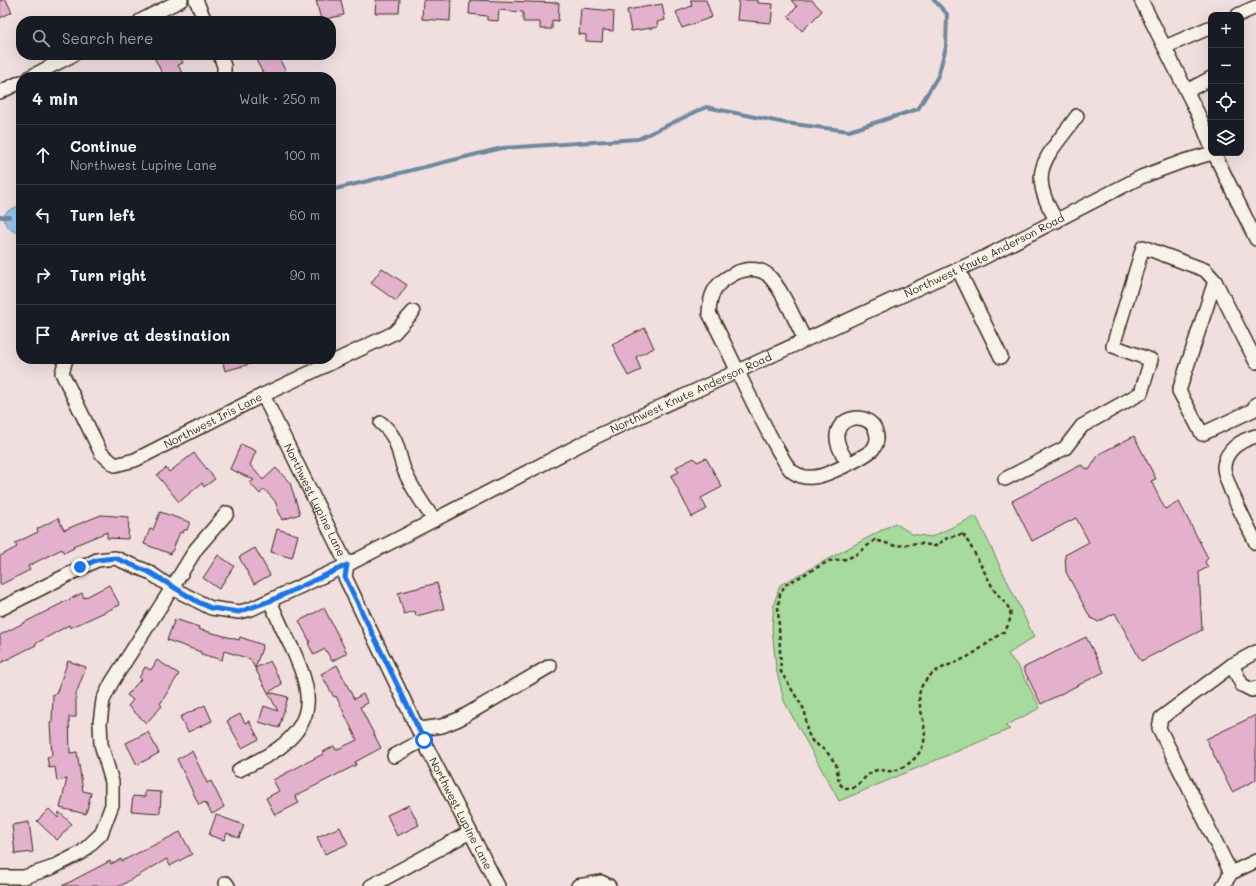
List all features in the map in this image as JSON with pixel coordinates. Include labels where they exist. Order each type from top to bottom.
[{"type":"street","points":[[150,16],[181,0]]},
{"type":"street","points":[[196,0],[203,16]]},
{"type":"street","points":[[1141,0],[1187,91],[1208,138]]},
{"type":"street","points":[[1244,12],[1256,7]]},
{"type":"street","points":[[1165,47],[1208,28]]},
{"type":"street","points":[[40,72],[63,60]]},
{"type":"street","points":[[222,60],[224,72]]},
{"type":"street","points":[[1187,91],[1208,80]]},
{"type":"street","points":[[0,92],[16,84]]},
{"type":"street","points":[[1057,221],[1044,199],[1042,189],[1042,165],[1077,116]]},
{"type":"street","name":"Northwest Knute Anderson Road","points":[[0,609],[97,560],[115,558],[149,572],[172,588],[198,602],[225,611],[239,612],[270,601],[347,565],[593,438],[958,269],[1057,221],[1141,177],[1184,161],[1208,154]]},
{"type":"street","points":[[1214,156],[1256,239]]},
{"type":"street","points":[[1005,479],[1065,448],[1082,426],[1141,393],[1150,360],[1113,346],[1143,247],[1205,270],[1215,281],[1256,362]]},
{"type":"street","points":[[805,340],[777,287],[767,274],[747,269],[733,274],[721,281],[712,292],[710,313],[773,441],[791,471],[803,476],[814,477],[848,463]]},
{"type":"street","points":[[958,269],[1000,357]]},
{"type":"street","points":[[1215,281],[1179,391],[1202,434],[1255,408]]},
{"type":"street","name":"Northwest Iris Lane","points":[[336,360],[394,333],[413,312]]},
{"type":"street","name":"Northwest Iris Lane","points":[[65,364],[62,373],[101,453],[115,465],[135,460],[263,395],[328,364]]},
{"type":"street","name":"Northwest Lupine Lane","points":[[263,395],[347,565],[345,577],[421,734],[498,886]]},
{"type":"street","points":[[381,423],[388,428],[398,447],[404,472],[434,520]]},
{"type":"street","points":[[1256,436],[1243,440],[1230,452],[1224,466],[1231,490],[1256,543]]},
{"type":"street","points":[[0,876],[24,877],[51,868],[81,853],[101,834],[112,805],[112,782],[101,744],[100,723],[103,700],[112,682],[196,549],[228,514]]},
{"type":"street","points":[[239,770],[280,747],[300,727],[307,709],[308,698],[304,675],[270,601]]},
{"type":"street","points":[[1231,873],[1159,728],[1162,718],[1232,665],[1256,652]]},
{"type":"street","points":[[1232,665],[1242,685],[1252,690],[1256,688]]},
{"type":"street","points":[[394,756],[421,734],[459,719],[550,666]]},
{"type":"street","points":[[372,886],[470,832]]},
{"type":"street","points":[[1223,886],[1231,873],[1256,861]]},
{"type":"street","points":[[578,886],[601,882],[608,886]]},
{"type":"path","points":[[962,534],[984,568],[994,590],[1003,598],[1011,612],[1008,626],[1005,631],[966,658],[933,673],[922,685],[919,705],[924,720],[924,744],[915,758],[906,765],[892,772],[884,769],[874,771],[853,788],[844,788],[839,783],[836,764],[826,751],[812,740],[807,731],[805,711],[781,672],[778,606],[780,594],[785,585],[829,561],[847,559],[857,554],[875,540],[896,546],[918,543],[935,546],[949,537],[962,534]]},
{"type":"green space","points":[[976,516],[1034,637],[1008,654],[1020,669],[1040,708],[1005,726],[1010,729],[839,801],[784,701],[776,668],[772,628],[774,604],[780,585],[895,523],[912,534],[931,537]]},
{"type":"water","points":[[16,207],[16,233],[5,223],[3,216],[8,211]]},
{"type":"building","points":[[0,0],[6,0],[12,12],[0,18]]},
{"type":"building","points":[[316,0],[341,0],[344,15],[336,17],[320,16]]},
{"type":"building","points":[[376,0],[400,0],[399,13],[375,13]]},
{"type":"building","points":[[423,0],[451,0],[450,21],[422,19]]},
{"type":"building","points":[[470,0],[559,3],[558,21],[552,20],[552,29],[540,29],[540,22],[523,22],[523,12],[499,10],[498,21],[487,20],[487,16],[469,14]]},
{"type":"building","points":[[690,0],[706,0],[712,17],[682,28],[676,12],[692,6]]},
{"type":"building","points":[[739,0],[758,0],[758,3],[773,4],[771,23],[737,20]]},
{"type":"building","points":[[791,0],[812,0],[822,11],[802,31],[788,16],[797,7]]},
{"type":"building","points":[[662,4],[665,20],[657,22],[658,27],[631,31],[627,10]]},
{"type":"building","points":[[581,8],[614,11],[613,31],[603,30],[602,42],[586,41],[586,35],[579,34]]},
{"type":"building","points":[[156,60],[182,60],[183,63],[178,65],[182,72],[162,72]]},
{"type":"building","points":[[256,60],[280,60],[286,72],[262,72]]},
{"type":"building","points":[[382,268],[407,285],[396,301],[371,283]]},
{"type":"building","points":[[645,328],[654,348],[636,357],[641,370],[628,376],[612,344]]},
{"type":"building","points":[[223,364],[250,364],[225,371]]},
{"type":"building","points":[[1134,436],[1156,479],[1151,481],[1165,509],[1179,502],[1208,558],[1205,562],[1208,567],[1199,572],[1202,630],[1141,661],[1115,613],[1098,622],[1090,617],[1066,572],[1065,555],[1089,542],[1076,518],[1032,541],[1012,501],[1081,465],[1089,470],[1099,454]]},
{"type":"building","points":[[241,444],[256,451],[250,465],[263,480],[276,468],[290,483],[300,514],[282,520],[275,501],[264,489],[260,494],[250,483],[254,480],[230,469]]},
{"type":"building","points":[[194,453],[215,479],[204,487],[202,483],[179,502],[157,475],[166,468],[169,472]]},
{"type":"building","points":[[694,458],[697,462],[706,458],[722,487],[701,498],[707,509],[692,517],[671,476],[679,472],[676,467]]},
{"type":"building","points":[[160,512],[190,522],[187,530],[184,530],[183,533],[180,532],[171,554],[144,544],[150,529],[153,530]]},
{"type":"building","points":[[101,515],[129,517],[128,539],[107,538],[107,532],[73,546],[74,548],[64,553],[62,549],[28,566],[30,570],[0,585],[0,556],[17,547],[15,543],[38,532],[37,529],[58,518],[64,530]]},
{"type":"building","points":[[277,529],[298,535],[292,558],[271,552]]},
{"type":"building","points":[[255,548],[270,575],[254,584],[239,557]]},
{"type":"building","points":[[218,555],[234,566],[219,589],[203,578]]},
{"type":"building","points":[[437,583],[444,609],[416,616],[415,611],[404,614],[398,593]]},
{"type":"building","points":[[109,585],[120,605],[70,628],[69,625],[35,644],[36,645],[0,663],[0,635],[82,593],[84,598]]},
{"type":"building","points":[[324,608],[347,653],[332,661],[325,649],[314,655],[308,643],[310,642],[299,621]]},
{"type":"building","points":[[175,619],[199,627],[198,629],[239,640],[240,637],[263,645],[255,668],[270,661],[282,684],[269,692],[288,697],[279,728],[259,722],[264,706],[278,711],[250,659],[224,651],[222,660],[201,654],[201,652],[167,640]]},
{"type":"building","points":[[1086,637],[1104,672],[1041,704],[1023,668]]},
{"type":"building","points":[[157,660],[179,674],[160,704],[162,706],[146,723],[128,706],[133,700],[127,695],[141,679],[139,678],[145,667],[151,670]]},
{"type":"building","points":[[68,661],[86,667],[76,694],[76,717],[69,717],[70,753],[77,752],[83,791],[91,793],[86,814],[60,808],[67,779],[57,781],[55,767],[49,768],[47,757],[52,756],[50,723],[52,722],[53,694],[56,694]]},
{"type":"building","points":[[337,665],[354,699],[363,694],[368,703],[360,707],[381,748],[355,762],[356,765],[295,796],[299,803],[275,815],[266,798],[279,791],[273,780],[323,754],[323,752],[334,746],[336,750],[357,740],[336,696],[334,697],[321,674]]},
{"type":"building","points":[[205,705],[212,721],[188,732],[180,717]]},
{"type":"building","points":[[240,714],[245,723],[249,721],[259,739],[242,748],[227,721]]},
{"type":"building","points":[[1256,715],[1256,780],[1232,792],[1206,739]]},
{"type":"building","points":[[148,732],[159,753],[137,765],[126,743]]},
{"type":"building","points":[[192,751],[207,783],[211,781],[224,807],[212,814],[205,802],[199,805],[177,759]]},
{"type":"building","points":[[145,791],[161,792],[160,813],[131,811],[133,796],[145,797]]},
{"type":"building","points":[[409,805],[419,825],[397,836],[387,815]]},
{"type":"building","points":[[49,809],[58,818],[59,812],[72,824],[57,840],[37,821]]},
{"type":"building","points":[[216,815],[244,825],[239,838],[227,833],[224,840],[209,835]]},
{"type":"building","points":[[29,822],[33,852],[15,854],[12,825]]},
{"type":"building","points":[[340,827],[348,844],[325,854],[317,837]]},
{"type":"building","points":[[180,832],[192,854],[170,866],[167,859],[120,886],[62,886],[110,861],[111,864],[121,859],[122,861]]},
{"type":"waterway","points":[[336,189],[502,148],[638,139],[706,107],[785,123],[849,131],[918,109],[938,76],[946,47],[947,14],[934,0]]},
{"type":"waterway","points":[[0,217],[9,217]]},
{"type":"route","points":[[80,567],[97,560],[115,558],[149,572],[172,588],[211,608],[239,612],[270,601],[347,565],[345,577],[424,740]]}]
